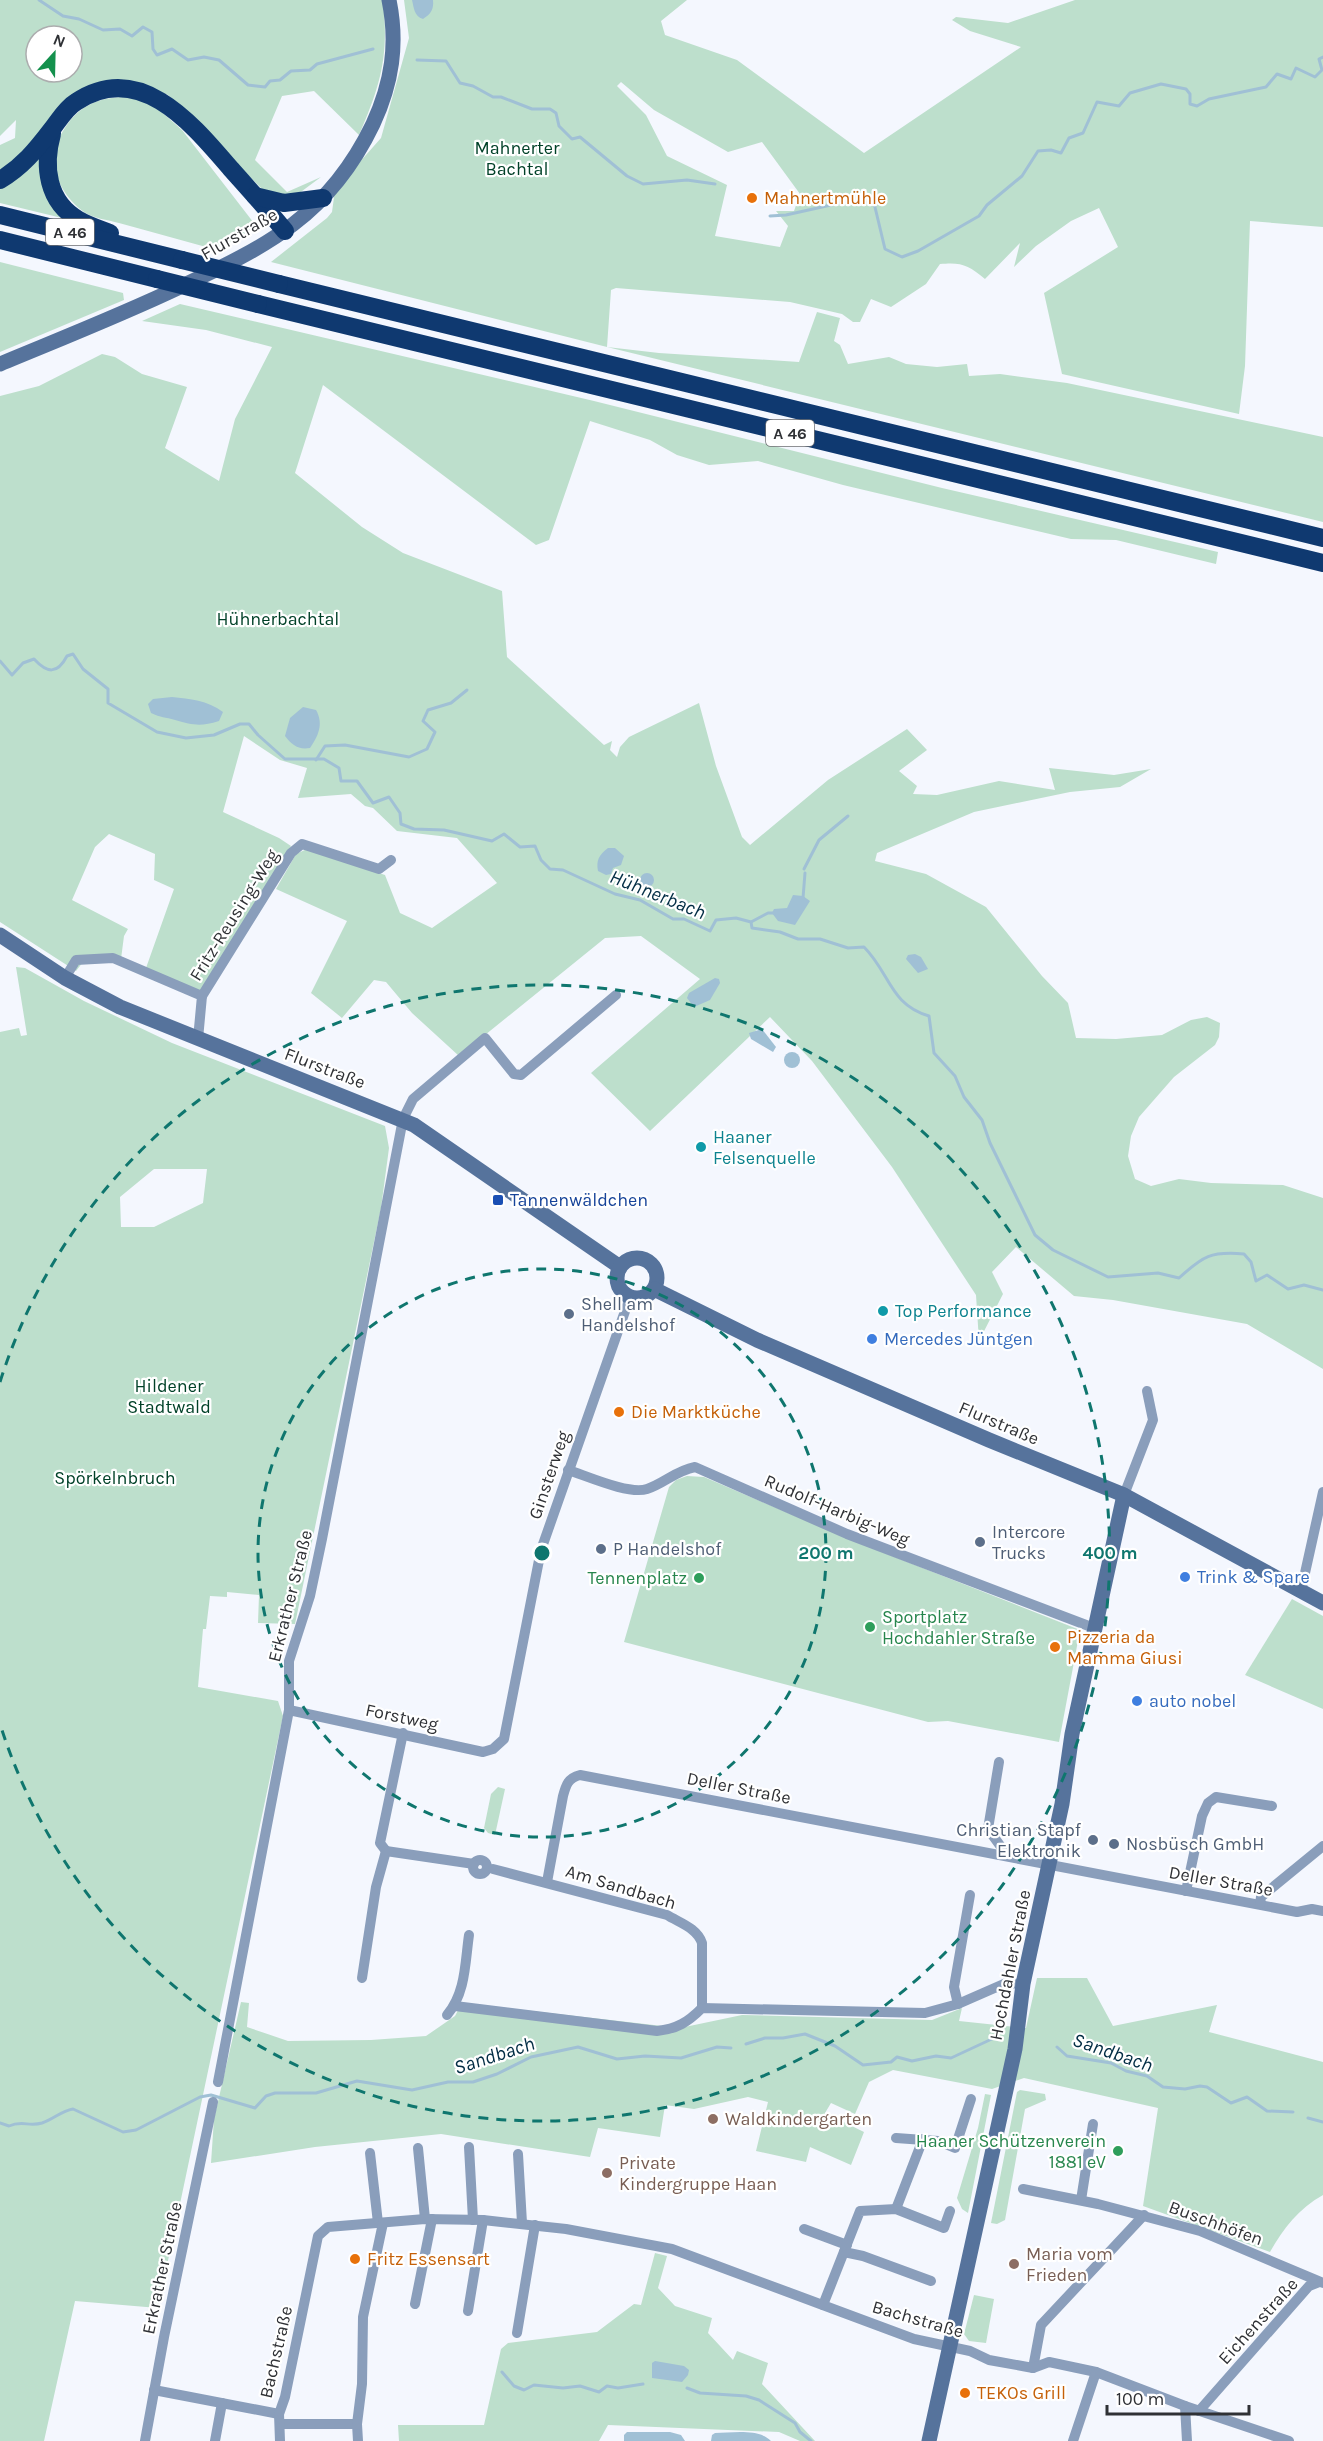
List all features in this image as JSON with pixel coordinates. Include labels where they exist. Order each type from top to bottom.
[{"type":"highway","points":[[0,180],[26,162],[74,103],[87,95],[122,88],[143,92],[176,110],[215,150],[285,231]]},
{"type":"highway","points":[[56,125],[46,160],[47,175],[54,193],[66,209],[79,220],[141,248]]},
{"type":"highway","points":[[255,196],[284,203],[322,198]]},
{"type":"highway","name":"A 46","points":[[0,215],[1323,538]]},
{"type":"highway","name":"A 46","points":[[0,240],[1323,563]]},
{"type":"highway","points":[[0,252],[7,254],[37,249]]},
{"type":"main road","name":"Flurstraße","points":[[0,364],[164,295],[248,254],[285,231],[322,198],[352,163],[379,110],[387,87],[394,51],[389,0]]},
{"type":"main road","name":"Flurstraße","points":[[0,935],[64,978],[120,1007],[403,1119],[432,1135],[620,1267]]},
{"type":"main road","points":[[630,1259],[645,1259],[656,1269],[658,1275],[654,1289],[644,1297],[630,1297],[622,1293],[618,1286],[617,1276],[620,1267],[630,1259]]},
{"type":"main road","name":"Flurstraße","points":[[654,1289],[757,1340],[989,1440],[1124,1495],[1323,1603]]},
{"type":"main road","name":"Hochdahler Straße","points":[[929,2441],[1015,2049],[1023,1984],[1062,1804],[1072,1734],[1124,1495]]},
{"type":"street","name":"Fritz-Reusing-Weg","points":[[198,1039],[202,996],[291,853],[302,844],[379,869],[391,860]]},
{"type":"street","name":"Fritz-Reusing-Weg","points":[[64,978],[76,960],[113,958],[202,996]]},
{"type":"street","points":[[403,1119],[412,1099],[485,1038],[514,1074],[521,1075],[616,995]]},
{"type":"street","name":"Erkrather Straße","points":[[218,2082],[289,1710],[289,1661],[310,1596],[322,1539],[403,1119]]},
{"type":"street","name":"Ginsterweg","points":[[504,1739],[541,1550],[630,1297]]},
{"type":"street","points":[[1124,1495],[1153,1420],[1146,1391]]},
{"type":"street","name":"Rudolf-Harbig-Weg","points":[[568,1470],[628,1489],[644,1490],[679,1471],[695,1467],[848,1534],[1094,1628]]},
{"type":"street","points":[[1301,1591],[1323,1492]]},
{"type":"street","name":"Forstweg","points":[[289,1710],[483,1752],[493,1749],[504,1739]]},
{"type":"street","points":[[403,1733],[380,1843],[386,1851],[474,1864]]},
{"type":"street","points":[[999,1762],[988,1829],[1007,1855]]},
{"type":"street","name":"Deller Straße","points":[[547,1882],[565,1789],[572,1777],[580,1775],[1186,1891],[1297,1911],[1312,1909],[1323,1911]]},
{"type":"street","points":[[1186,1891],[1202,1816],[1208,1803],[1216,1797],[1272,1806]]},
{"type":"street","points":[[1260,1904],[1261,1897],[1323,1846]]},
{"type":"street","points":[[362,1978],[376,1887],[386,1851]]},
{"type":"street","name":"Am Sandbach","points":[[493,1869],[667,1915],[699,1935],[702,1943],[702,2008]]},
{"type":"street","points":[[958,2004],[954,1987],[970,1895]]},
{"type":"street","points":[[447,2014],[455,2006],[462,1986],[470,1935]]},
{"type":"street","points":[[455,2006],[657,2031],[673,2029],[689,2020],[702,2008],[925,2013],[958,2004],[1006,1983],[1023,1984]]},
{"type":"street","points":[[896,2209],[921,2143],[956,2148],[971,2099]]},
{"type":"street","name":"Erkrather Straße","points":[[145,2441],[213,2102]]},
{"type":"street","points":[[1081,2200],[1093,2124]]},
{"type":"street","points":[[468,2311],[478,2220],[469,2147]]},
{"type":"street","points":[[415,2304],[428,2219],[418,2148]]},
{"type":"street","points":[[358,2441],[363,2317],[381,2223],[370,2153]]},
{"type":"street","points":[[518,2154],[522,2223]]},
{"type":"street","points":[[1023,2189],[1144,2215]]},
{"type":"street","points":[[823,2305],[860,2211],[896,2209],[944,2228],[950,2211]]},
{"type":"street","name":"Buschhöfen","points":[[1033,2368],[1041,2325],[1144,2215],[1200,2230],[1321,2283]]},
{"type":"street","name":"Bachstraße","points":[[154,2390],[222,2403],[279,2419],[318,2236],[328,2227],[428,2219],[478,2220],[522,2223],[672,2249],[915,2339],[970,2351],[989,2360],[1033,2368],[1048,2362],[1096,2372],[1185,2406],[1289,2441]]},
{"type":"street","points":[[517,2333],[535,2225]]},
{"type":"street","points":[[804,2229],[863,2256],[931,2281]]},
{"type":"street","name":"Eichenstraße","points":[[1199,2411],[1309,2286],[1321,2283]]},
{"type":"street","points":[[1073,2441],[1096,2372]]},
{"type":"street","points":[[215,2441],[222,2403]]},
{"type":"street","points":[[1185,2406],[1187,2441]]},
{"type":"street","points":[[280,2441],[279,2419],[357,2424]]},
{"type":"green space","points":[[0,0],[383,0],[385,38],[382,69],[359,135],[314,91],[282,96],[255,160],[287,192],[321,177],[294,197],[268,195],[168,95],[144,85],[103,82],[0,173],[0,145],[15,138],[16,120],[0,136]]},
{"type":"green space","name":"Mahnerter Bachtal","points":[[404,0],[687,0],[661,21],[665,35],[737,60],[864,153],[1021,47],[970,31],[952,20],[956,17],[1008,23],[1075,0],[1323,0],[1323,227],[1250,221],[1245,366],[1239,414],[1062,374],[1044,293],[1118,247],[1099,208],[1071,221],[1036,246],[1014,267],[1020,243],[985,279],[974,270],[964,266],[940,264],[926,284],[891,307],[871,299],[860,322],[853,322],[842,314],[790,302],[616,288],[611,290],[607,347],[271,262],[327,218],[332,212],[335,190],[381,138],[409,38]],"holes":[[[621,82],[654,110],[728,152],[762,142],[800,194],[794,211],[776,211],[788,226],[780,247],[715,236],[727,185],[667,156],[646,115],[617,86]]]},
{"type":"green space","points":[[123,97],[142,100],[156,107],[182,130],[257,227],[217,250],[96,217],[87,214],[75,204],[67,196],[57,176],[55,154],[58,142],[68,123],[88,105],[104,99]]},
{"type":"green space","points":[[40,153],[62,218],[0,203],[0,187]]},
{"type":"green space","points":[[0,262],[123,293],[124,300],[0,352]]},
{"type":"green space","name":"Hühnerbachtal","points":[[180,304],[594,401],[942,488],[1218,552],[1216,564],[1116,540],[1071,539],[843,485],[758,461],[709,465],[677,455],[650,440],[590,421],[549,540],[536,545],[323,385],[295,473],[362,527],[403,553],[502,591],[507,657],[604,745],[612,741],[610,750],[617,757],[620,747],[629,737],[699,703],[716,766],[742,837],[750,845],[828,780],[907,729],[927,750],[899,771],[917,786],[913,794],[937,795],[999,781],[1055,790],[1049,768],[1114,775],[1151,769],[1120,787],[1070,792],[974,812],[877,853],[875,861],[926,874],[986,907],[1042,976],[1068,1003],[1076,1038],[1116,1039],[1162,1035],[1191,1020],[1207,1017],[1220,1023],[1219,1037],[1215,1045],[1174,1077],[1139,1117],[1131,1136],[1128,1156],[1135,1179],[1151,1186],[1179,1179],[1211,1183],[1283,1185],[1323,1198],[1323,1369],[1247,1324],[1113,1300],[1074,1296],[1016,1247],[992,1272],[1003,1294],[979,1341],[976,1295],[892,1167],[812,1061],[770,1017],[650,1131],[591,1073],[700,979],[641,936],[605,938],[459,1056],[412,1013],[386,982],[374,980],[342,1018],[311,993],[347,921],[276,889],[296,854],[307,849],[385,875],[400,913],[432,928],[497,883],[457,838],[397,831],[373,808],[365,806],[351,794],[298,798],[307,768],[280,760],[244,736],[223,812],[291,846],[201,991],[146,968],[174,889],[154,880],[155,854],[109,834],[95,847],[72,900],[128,929],[124,936],[121,959],[87,957],[76,971],[0,922],[0,396],[39,386],[102,354],[115,357],[142,374],[187,387],[165,448],[219,481],[235,419],[272,347],[206,330],[142,321]]},
{"type":"green space","points":[[817,312],[840,318],[834,341],[840,345],[848,364],[889,357],[906,364],[937,367],[967,364],[969,376],[1000,374],[1067,383],[1323,437],[1323,522],[607,347],[659,353],[799,362]]},
{"type":"green space","name":"Hildener Stadtwald","points":[[16,967],[25,968],[84,1001],[172,1043],[385,1126],[389,1148],[381,1208],[295,1624],[258,1623],[259,1595],[227,1592],[227,1597],[210,1596],[206,1629],[203,1629],[198,1687],[278,1701],[283,1716],[158,2308],[75,2301],[44,2441],[0,2441],[0,1032],[19,1028],[21,1036],[27,1035]],"holes":[[[154,1169],[207,1169],[203,1203],[154,1227],[121,1227],[120,1197]]]},
{"type":"green space","points":[[687,1476],[704,1477],[849,1539],[1080,1630],[1059,1742],[948,1721],[928,1722],[624,1642],[669,1487],[676,1480]]},
{"type":"green space","points":[[1292,1599],[1323,1616],[1323,1709],[1245,1675]]},
{"type":"green space","points":[[498,1787],[505,1789],[495,1835],[488,1833],[484,1828],[491,1794]]},
{"type":"green space","points":[[1037,1978],[1087,1978],[1113,2026],[1217,2005],[1209,2032],[1323,2062],[1323,2195],[1306,2206],[1292,2220],[1270,2252],[1143,2206],[1158,2108],[1024,2078],[992,2089],[893,2070],[869,2082],[855,2114],[831,2103],[825,2113],[864,2132],[851,2165],[810,2147],[806,2162],[756,2151],[768,2102],[748,2097],[694,2109],[665,2105],[660,2137],[598,2128],[590,2157],[441,2134],[315,2147],[211,2163],[214,2119],[241,2002],[249,2003],[247,2027],[288,2041],[371,2040],[426,2036],[455,2016],[462,2003],[680,2028],[742,2015],[932,2020],[962,2008],[959,2021],[1026,2028]]},
{"type":"green space","points":[[1020,2090],[1045,2094],[1046,2100],[1025,2109],[1005,2220],[997,2224],[991,2223],[1017,2092]]},
{"type":"green space","points":[[985,2094],[991,2095],[968,2213],[962,2209],[957,2198],[978,2128]]},
{"type":"green space","points":[[655,2253],[667,2256],[658,2288],[675,2306],[712,2318],[708,2333],[733,2360],[737,2351],[768,2363],[762,2384],[815,2441],[800,2441],[779,2432],[608,2425],[599,2441],[399,2441],[398,2425],[484,2425],[501,2349],[508,2343],[597,2332],[634,2304],[641,2305]]},
{"type":"green space","points":[[974,2295],[994,2299],[986,2343],[969,2341],[964,2334]]},
{"type":"water","points":[[412,0],[433,0],[431,11],[423,19],[415,11]]},
{"type":"water","points":[[172,697],[192,699],[223,712],[219,721],[201,725],[151,713],[148,704],[153,699]]},
{"type":"water","points":[[303,707],[316,710],[320,720],[318,734],[310,748],[296,746],[285,736],[290,718]]},
{"type":"water","points":[[608,848],[615,848],[624,856],[621,865],[613,868],[611,874],[606,875],[598,871],[597,864],[600,855]]},
{"type":"water","points":[[647,873],[652,875],[654,880],[652,885],[647,887],[642,885],[640,880],[642,875]]},
{"type":"water","points":[[793,895],[803,896],[810,901],[795,925],[778,921],[772,913],[774,909],[787,908]]},
{"type":"water","points":[[915,954],[921,957],[928,969],[918,973],[906,959],[908,955]]},
{"type":"water","points":[[715,978],[719,979],[720,983],[710,1000],[694,1007],[687,998],[689,993]]},
{"type":"water","points":[[762,1029],[776,1047],[773,1052],[751,1039],[749,1033]]},
{"type":"water","points":[[792,1052],[798,1054],[800,1060],[798,1066],[792,1068],[786,1066],[784,1060],[786,1054]]},
{"type":"water","points":[[655,2361],[684,2366],[689,2370],[688,2375],[682,2382],[652,2378],[652,2363]]},
{"type":"water","points":[[627,2432],[670,2432],[681,2435],[685,2441],[624,2441],[624,2435]]},
{"type":"water","points":[[715,2433],[759,2434],[771,2441],[711,2441]]},
{"type":"waterway","points":[[39,0],[63,16],[79,19],[103,30],[120,29],[132,36],[143,27],[152,32],[153,49],[157,55],[172,49],[188,60],[204,57],[219,60],[248,85],[265,87],[270,81],[280,80],[291,71],[310,70],[317,64],[373,49]]},
{"type":"waterway","points":[[770,216],[786,215],[849,201],[874,203],[885,249],[902,257],[918,251],[979,216],[987,205],[1022,176],[1038,151],[1051,150],[1061,153],[1069,138],[1083,133],[1097,102],[1119,106],[1130,93],[1161,84],[1186,89],[1190,94],[1190,104],[1197,106],[1209,99],[1266,87],[1277,74],[1291,79],[1296,68],[1315,77],[1322,70],[1319,59],[1323,57]]},
{"type":"waterway","points":[[417,60],[446,61],[460,83],[473,86],[493,97],[501,97],[532,109],[550,109],[556,113],[559,126],[572,139],[580,137],[627,176],[643,184],[687,180],[715,184]]},
{"type":"waterway","name":"Hühnerbach","points":[[0,661],[12,675],[23,663],[34,659],[43,667],[56,669],[67,656],[73,654],[83,669],[108,689],[108,703],[157,732],[186,738],[214,735],[240,724],[249,724],[285,759],[324,759],[339,768],[341,781],[357,781],[373,803],[389,797],[400,813],[401,824],[414,829],[444,830],[492,841],[504,834],[520,847],[535,846],[541,860],[550,869],[563,870],[615,894],[640,900],[673,919],[684,919],[710,931],[716,920],[736,918],[751,922],[752,928],[780,932],[798,939],[820,939],[848,948],[864,947],[898,996],[916,1011],[929,1016],[934,1053],[955,1076],[964,1097],[982,1120],[990,1143],[1035,1235],[1053,1250],[1108,1277],[1158,1273],[1179,1278],[1201,1260],[1215,1254],[1244,1254],[1251,1262],[1256,1281],[1267,1275],[1288,1289],[1304,1285],[1323,1290]]},
{"type":"waterway","points":[[316,760],[325,746],[345,745],[409,757],[427,749],[435,732],[423,721],[428,710],[451,703],[467,690]]},
{"type":"waterway","points":[[804,869],[819,840],[848,816]]},
{"type":"waterway","points":[[803,898],[805,873]]},
{"type":"waterway","points":[[751,922],[768,913],[774,913]]},
{"type":"waterway","name":"Sandbach","points":[[746,2044],[765,2038],[805,2034],[835,2046],[863,2065],[891,2062],[897,2057],[912,2061],[936,2056],[951,2058],[994,2038]]},
{"type":"waterway","name":"Sandbach","points":[[0,2123],[9,2126],[37,2124],[73,2109],[123,2132],[136,2130],[200,2097],[211,2095],[255,2108],[266,2096],[275,2093],[316,2093],[357,2081],[412,2090],[448,2082],[473,2082],[497,2074],[531,2057],[578,2047],[617,2059],[645,2056],[681,2058],[717,2047],[731,2048]]},
{"type":"waterway","name":"Sandbach","points":[[1057,2047],[1067,2056],[1111,2063],[1126,2071],[1147,2076],[1163,2087],[1185,2089],[1207,2087],[1231,2103],[1247,2097],[1267,2111],[1293,2112]]},
{"type":"waterway","name":"Sandbach","points":[[1308,2118],[1323,2122]]},
{"type":"waterway","points":[[502,2372],[514,2386],[524,2390],[534,2385],[563,2388],[580,2386],[599,2392],[607,2386],[618,2388],[643,2384]]},
{"type":"waterway","points":[[687,2388],[700,2393],[746,2396],[759,2400],[795,2423],[800,2432],[811,2441]]},
{"type":"place","name":"Mahnertmühle","points":[[752,198]]},
{"type":"place","name":"Haaner Felsenquelle","points":[[701,1147]]},
{"type":"place","name":"Tannenwäldchen","points":[[498,1200]]},
{"type":"place","name":"Top Performance","points":[[883,1311]]},
{"type":"place","name":"Shell am Handelshof","points":[[569,1314]]},
{"type":"place","name":"Mercedes Jüntgen","points":[[872,1339]]},
{"type":"place","name":"Die Marktküche","points":[[619,1412]]},
{"type":"place","name":"Intercore Trucks","points":[[980,1542]]},
{"type":"place","name":"P Handelshof","points":[[601,1549]]},
{"type":"place","name":"Trink & Spare","points":[[1185,1577]]},
{"type":"place","name":"Tennenplatz","points":[[699,1578]]},
{"type":"place","name":"Sportplatz Hochdahler Straße","points":[[870,1627]]},
{"type":"place","name":"Pizzeria da Mamma Giusi","points":[[1055,1647]]},
{"type":"place","name":"auto nobel","points":[[1137,1701]]},
{"type":"place","name":"Christian Stapf Elektronik","points":[[1093,1840]]},
{"type":"place","name":"Nosbüsch GmbH","points":[[1114,1844]]},
{"type":"place","name":"Waldkindergarten","points":[[713,2119]]},
{"type":"place","name":"Haaner Schützenverein 1881 eV","points":[[1118,2151]]},
{"type":"place","name":"Private Kindergruppe Haan","points":[[607,2173]]},
{"type":"place","name":"Fritz Essensart","points":[[355,2259]]},
{"type":"place","name":"Maria vom Frieden","points":[[1014,2264]]},
{"type":"place","name":"TEKOs Grill","points":[[965,2393]]},
{"type":"park label","name":"Spörkelnbruch","points":[[115,1478]]}]
